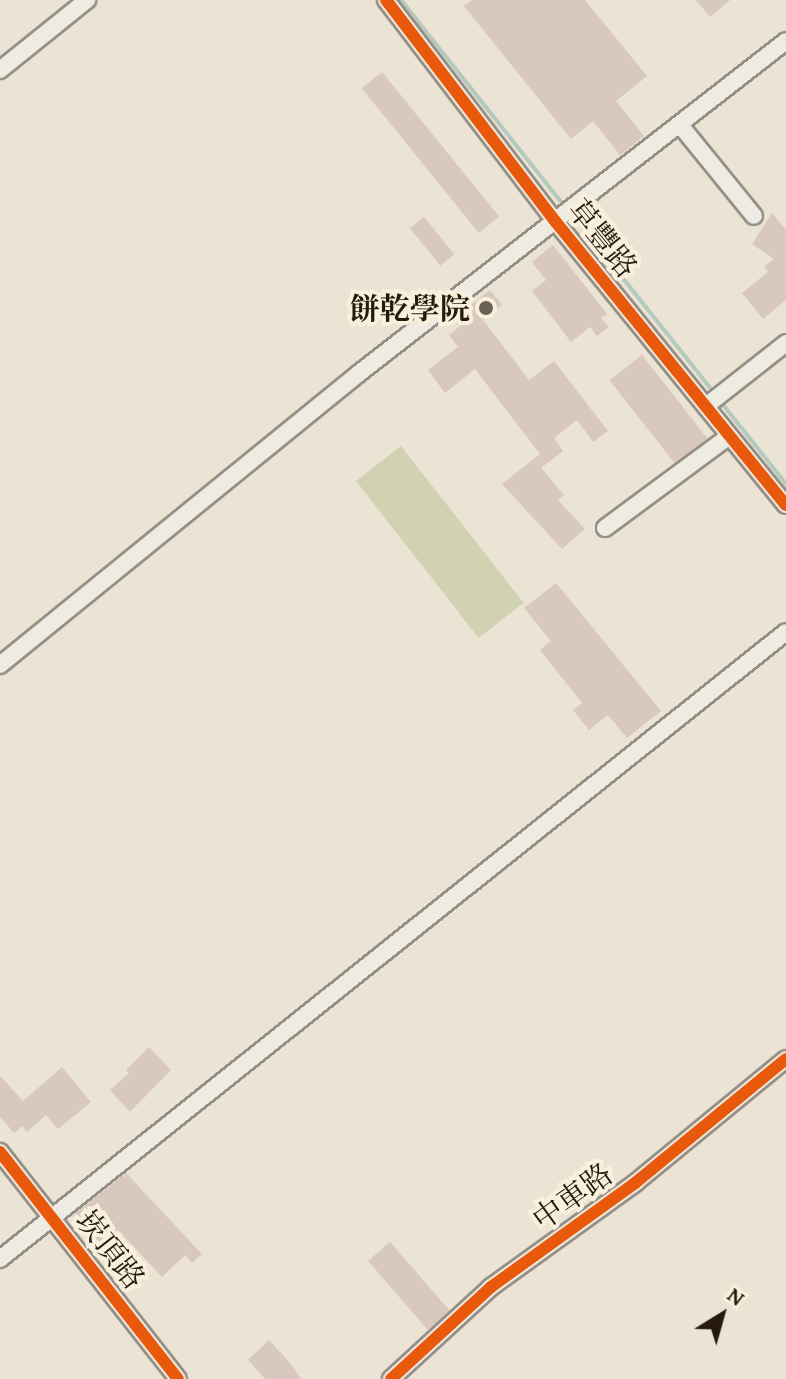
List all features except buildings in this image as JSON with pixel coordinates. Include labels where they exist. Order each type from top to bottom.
[{"type":"street","points":[[0,70],[87,0]]},
{"type":"street","name":"草豐路","points":[[386,0],[555,221],[786,505]]},
{"type":"street","points":[[0,665],[358,374],[786,41]]},
{"type":"street","points":[[680,125],[754,216]]},
{"type":"street","points":[[706,406],[786,343]]},
{"type":"street","points":[[605,528],[728,437]]},
{"type":"street","points":[[0,1259],[786,632]]},
{"type":"street","name":"中車路","points":[[391,1379],[491,1287],[635,1183],[786,1059]]},
{"type":"street","name":"崁頂路","points":[[0,1152],[178,1379]]},
{"type":"green space","points":[[401,446],[524,603],[479,638],[356,481]]},
{"type":"waterway","points":[[401,0],[565,207]]},
{"type":"waterway","points":[[571,213],[715,394]]},
{"type":"waterway","points":[[720,401],[786,484]]},
{"type":"cycle path","points":[[386,0],[555,221],[786,505]]},
{"type":"cycle path","points":[[391,1379],[491,1287],[635,1183],[786,1059]]},
{"type":"cycle path","points":[[0,1152],[178,1379]]},
{"type":"place","name":"餅乾學院","points":[[486,308]]}]
